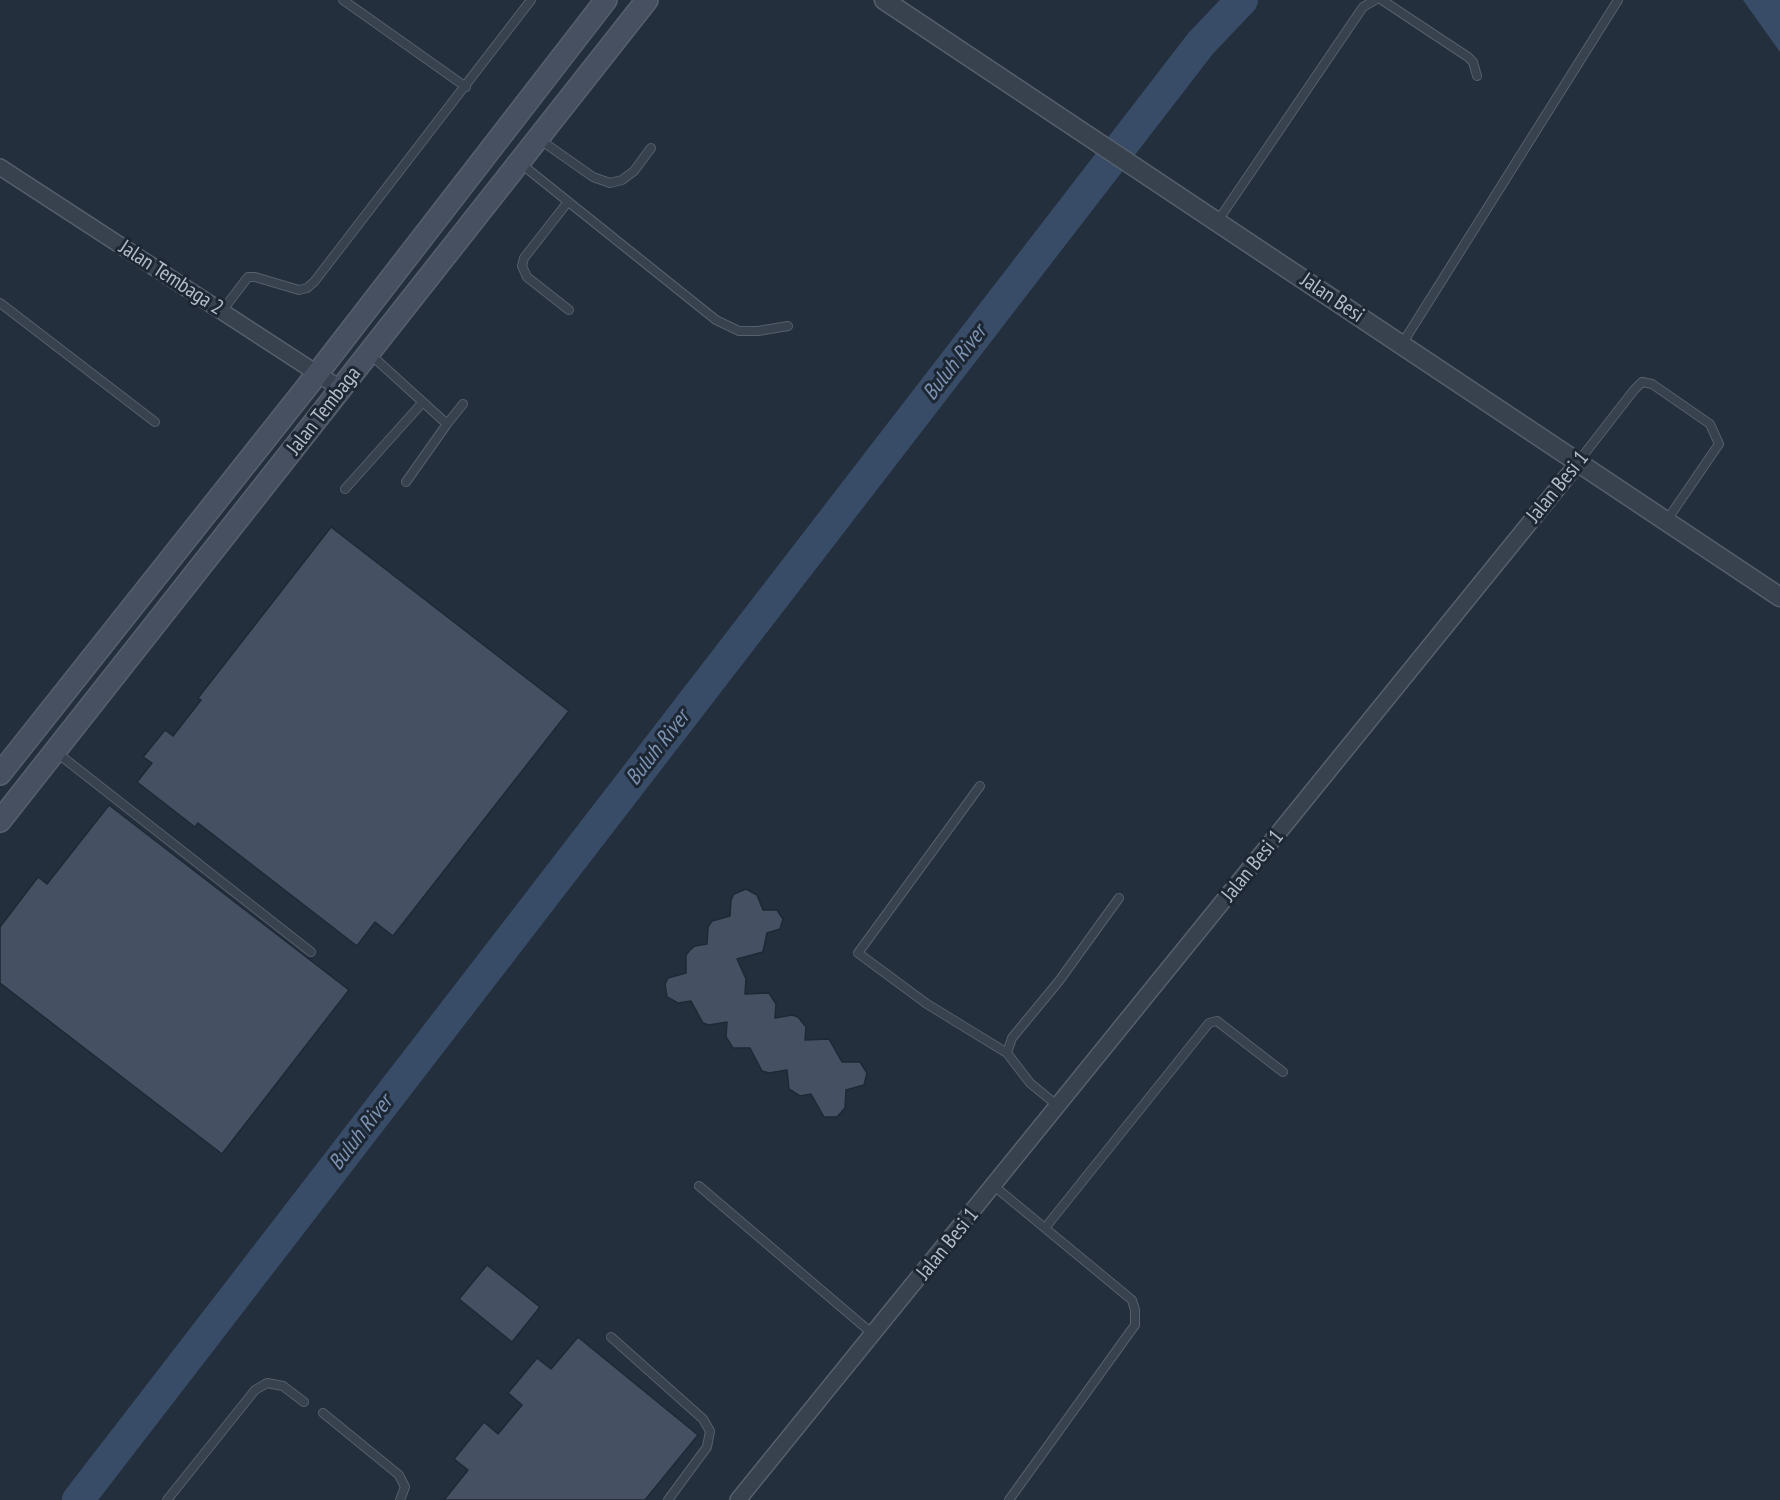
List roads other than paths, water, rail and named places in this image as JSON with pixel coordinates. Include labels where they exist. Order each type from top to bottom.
[{"type":"main road","name":"Jalan Tembaga","points":[[0,774],[317,374],[606,0]]},
{"type":"main road","name":"Jalan Tembaga","points":[[0,821],[647,0]]},
{"type":"street","name":"Jalan Besi","points":[[884,0],[1780,597]]},
{"type":"street","name":"Jalan Tembaga 2","points":[[0,168],[341,389]]},
{"type":"street","name":"Jalan Besi 1","points":[[738,1500],[1059,1107],[1578,463]]},
{"type":"lane","points":[[343,0],[466,87]]},
{"type":"lane","points":[[222,311],[248,278],[255,277],[299,290],[307,288],[314,282],[531,0]]},
{"type":"lane","points":[[1217,222],[1364,8],[1375,0]]},
{"type":"lane","points":[[1382,0],[1468,57],[1473,62],[1478,76]]},
{"type":"lane","points":[[1401,345],[1618,0]]},
{"type":"lane","points":[[538,138],[593,177],[610,183],[622,180],[634,171],[651,148]]},
{"type":"lane","points":[[519,162],[567,203],[716,320],[739,331],[758,332],[788,326]]},
{"type":"lane","points":[[567,203],[524,258],[522,266],[527,278],[569,310]]},
{"type":"lane","points":[[0,303],[154,422]]},
{"type":"lane","points":[[369,353],[447,424]]},
{"type":"lane","name":"Jalan Besi 1","points":[[1578,463],[1634,390],[1642,382],[1652,384],[1710,424],[1719,444],[1666,521]]},
{"type":"lane","points":[[345,489],[423,402]]},
{"type":"lane","points":[[406,482],[463,404]]},
{"type":"lane","points":[[55,751],[311,952]]},
{"type":"lane","points":[[980,786],[858,953],[927,1004],[1006,1053],[1030,1083],[1059,1107]]},
{"type":"lane","points":[[1006,1053],[1012,1038],[1059,981],[1119,898]]},
{"type":"lane","points":[[1045,1228],[1209,1023],[1217,1021],[1283,1072]]},
{"type":"lane","points":[[699,1186],[874,1335]]},
{"type":"lane","points":[[994,1186],[1132,1300],[1136,1311],[1135,1325],[1009,1500]]},
{"type":"lane","points":[[611,1337],[703,1419],[710,1431],[707,1447],[668,1500]]},
{"type":"lane","points":[[167,1500],[255,1390],[267,1383],[283,1386],[304,1402]]},
{"type":"lane","points":[[323,1413],[399,1475],[405,1487],[400,1500]]},
{"type":"water","points":[[1743,0],[1780,0],[1780,52]]},
{"type":"waterway","name":"Buluh River","points":[[78,1500],[1201,43],[1242,0]]}]
